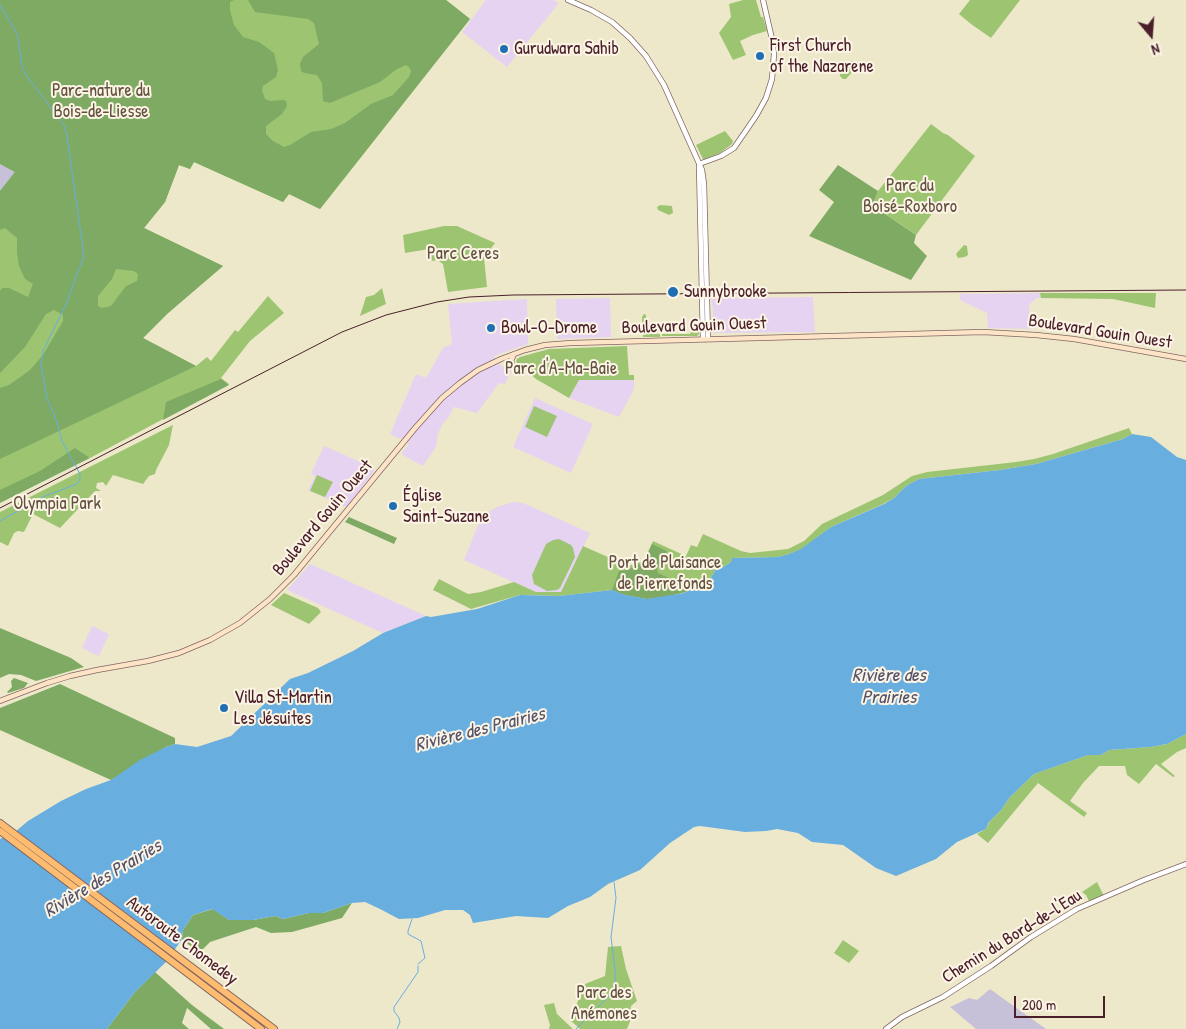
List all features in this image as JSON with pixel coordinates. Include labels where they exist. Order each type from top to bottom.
[{"type":"highway","name":"Autoroute Chomedey","points":[[1,826],[188,969],[261,1029]]},
{"type":"highway","name":"Autoroute Chomedey","points":[[188,969],[274,1029]]},
{"type":"main road","name":"Boulevard Gouin Ouest","points":[[0,702],[70,676],[179,653],[215,637],[248,617],[270,599],[294,575],[433,407],[454,387],[472,374],[514,354],[561,343],[958,332],[1015,333],[1091,341],[1186,359]]},
{"type":"main road","points":[[514,354],[512,361],[514,367]]},
{"type":"street","points":[[568,0],[612,22],[642,51],[659,76],[700,164],[704,184],[705,339]]},
{"type":"street","points":[[700,164],[723,155],[735,146],[758,113],[767,94],[773,73],[774,54],[763,0]]},
{"type":"street","name":"Chemin du Bord-de-l'Eau","points":[[886,1029],[902,1017],[943,997],[1031,937],[1077,909],[1152,876],[1186,864]]},
{"type":"shaded area","points":[[486,0],[553,0],[559,3],[507,67],[462,32]]},
{"type":"shaded area","points":[[0,164],[16,172],[0,192]]},
{"type":"shaded area","points":[[1040,293],[1041,298],[1036,298],[1029,305],[1030,329],[988,328],[987,313],[960,300],[960,294]]},
{"type":"shaded area","points":[[813,297],[815,332],[712,333],[713,310],[711,298]]},
{"type":"shaded area","points":[[610,298],[611,337],[557,339],[556,299]]},
{"type":"shaded area","points":[[527,299],[528,344],[494,356],[500,365],[512,370],[505,384],[499,383],[477,413],[454,407],[438,433],[436,447],[423,466],[401,454],[409,444],[402,438],[400,439],[390,434],[416,374],[426,378],[443,348],[452,344],[448,304]]},
{"type":"shaded area","points":[[579,380],[634,380],[634,389],[619,417],[569,398]]},
{"type":"shaded area","points":[[535,398],[593,424],[571,473],[513,447]]},
{"type":"shaded area","points":[[324,446],[374,468],[374,472],[346,507],[308,490],[315,476],[311,474]]},
{"type":"shaded area","points":[[513,502],[523,503],[590,533],[561,592],[536,592],[464,560],[482,516],[497,507]]},
{"type":"shaded area","points":[[310,564],[426,616],[383,633],[287,590]]},
{"type":"shaded area","points":[[92,626],[109,634],[99,656],[82,648]]},
{"type":"shaded area","points":[[990,989],[1046,1029],[976,1029],[950,1007],[969,998],[977,1000]]},
{"type":"green space","name":"Parc-nature du Bois-de-Liesse","points":[[0,0],[446,0],[470,19],[320,209],[289,194],[283,202],[194,162],[190,169],[179,165],[165,202],[144,228],[223,266],[167,314],[143,338],[196,366],[207,357],[211,361],[235,330],[238,332],[268,296],[284,313],[250,341],[221,378],[229,384],[90,458],[88,457],[0,502],[0,191],[15,172],[0,164]]},
{"type":"green space","name":"Parc-nature du Bois-de-Liesse","points":[[0,0],[234,0],[230,2],[230,10],[234,25],[243,37],[259,42],[274,53],[278,70],[276,77],[263,86],[262,90],[265,99],[270,101],[283,100],[286,101],[287,106],[282,114],[266,126],[266,134],[273,141],[284,147],[311,132],[331,129],[345,123],[371,104],[393,95],[409,77],[411,71],[406,65],[397,69],[380,82],[330,103],[323,101],[322,83],[317,75],[301,71],[300,64],[303,57],[319,44],[314,23],[308,19],[255,12],[248,0],[446,0],[470,19],[320,209],[289,194],[283,202],[194,162],[190,169],[179,165],[165,202],[144,228],[223,266],[167,314],[143,338],[196,366],[0,459],[0,388],[9,385],[30,370],[43,355],[63,321],[63,315],[54,310],[46,314],[25,347],[0,373],[0,291],[2,288],[9,288],[28,297],[33,284],[25,279],[19,266],[17,238],[5,228],[0,230],[0,191],[15,172],[0,164]],"holes":[[[116,269],[134,271],[138,274],[137,281],[126,286],[111,306],[102,308],[98,306],[98,296],[112,279]]]},
{"type":"green space","points":[[743,0],[756,0],[767,31],[740,41],[746,55],[733,60],[719,33],[731,17],[729,4]]},
{"type":"green space","points":[[970,0],[1020,0],[991,38],[959,14]]},
{"type":"green space","points":[[853,61],[853,71],[846,79],[843,79],[840,76],[839,64]]},
{"type":"green space","name":"Parc du Boisé-Roxboro","points":[[931,124],[975,156],[916,235],[871,204],[878,191]]},
{"type":"green space","points":[[725,131],[733,141],[732,144],[720,153],[703,159],[696,145]]},
{"type":"green space","points":[[838,165],[878,191],[872,205],[916,235],[914,243],[927,256],[911,280],[809,236],[834,202],[819,190]]},
{"type":"green space","points":[[660,205],[672,206],[673,213],[669,215],[658,210],[657,207]]},
{"type":"green space","name":"Parc Ceres","points":[[444,226],[457,226],[495,243],[484,258],[487,287],[448,292],[443,264],[437,260],[432,261],[429,249],[405,253],[403,235]]},
{"type":"green space","points":[[964,245],[967,246],[968,255],[958,258],[956,254]]},
{"type":"green space","points":[[382,288],[386,304],[360,316],[366,297],[374,295]]},
{"type":"green space","points":[[1040,293],[1156,293],[1155,308],[1113,299],[1041,298]]},
{"type":"green space","points":[[644,314],[646,318],[644,318],[644,331],[647,334],[660,334],[660,337],[643,337],[642,317]]},
{"type":"green space","points":[[699,321],[699,334],[697,336],[662,336],[662,334],[690,334],[695,331],[695,323],[692,322]]},
{"type":"green space","name":"Parc d'A-Ma-Baie","points":[[627,346],[629,375],[634,375],[634,380],[579,380],[569,398],[536,379],[516,362],[520,357],[549,349]]},
{"type":"green space","points":[[221,379],[229,385],[163,420],[166,402]]},
{"type":"green space","points":[[534,406],[557,416],[547,437],[525,427]]},
{"type":"green space","name":"Olympia Park","points":[[173,425],[169,445],[155,474],[149,476],[143,484],[113,475],[106,486],[103,482],[97,483],[96,488],[101,491],[95,491],[60,528],[33,514],[24,532],[18,531],[14,533],[8,546],[0,542],[0,512]]},
{"type":"green space","name":"Port de Plaisance de Pierrefonds","points":[[1129,428],[1132,434],[1123,439],[1036,464],[919,479],[906,486],[894,498],[883,504],[831,527],[802,549],[778,557],[732,558],[731,562],[722,568],[716,569],[709,581],[684,593],[647,599],[625,595],[612,590],[559,596],[520,595],[471,609],[433,590],[439,579],[468,594],[514,582],[536,592],[561,592],[583,546],[628,566],[644,561],[653,541],[686,556],[691,545],[697,547],[703,534],[741,551],[750,553],[788,549],[804,541],[822,524],[883,495],[912,476],[927,472],[1034,459]]},
{"type":"green space","points":[[75,448],[90,458],[0,503],[0,490],[40,471]]},
{"type":"green space","points":[[317,475],[333,482],[325,497],[310,491]]},
{"type":"green space","points":[[349,517],[397,538],[394,544],[345,522]]},
{"type":"green space","points":[[559,539],[571,545],[575,557],[560,588],[547,591],[534,584],[532,575],[546,544]]},
{"type":"green space","points":[[652,544],[667,551],[657,569],[658,573],[688,587],[688,591],[666,597],[647,599],[625,595],[612,590],[619,571],[627,570],[644,562]]},
{"type":"green space","points":[[284,593],[318,608],[321,612],[309,624],[271,605]]},
{"type":"green space","points":[[0,628],[71,658],[84,667],[36,681],[21,675],[9,674],[0,678]]},
{"type":"green space","points":[[14,678],[28,683],[24,688],[8,693],[12,687],[11,681]]},
{"type":"green space","points":[[60,684],[175,738],[175,744],[166,747],[111,780],[0,730],[0,708]]},
{"type":"green space","points":[[1186,734],[1186,748],[1161,764],[1175,776],[1173,777],[1156,764],[1139,784],[1127,775],[1125,766],[1099,766],[1070,801],[1087,813],[1084,817],[1038,783],[988,843],[977,834],[986,829],[990,821],[1010,797],[1034,774],[1088,755],[1101,755],[1109,750],[1167,744]]},
{"type":"green space","points":[[1097,882],[1104,896],[1090,903],[1082,892]]},
{"type":"green space","points":[[352,903],[342,918],[292,932],[271,933],[256,927],[210,942],[203,949],[194,949],[182,939],[183,930],[193,915],[213,909],[229,920],[253,920],[275,916],[283,919],[309,913],[323,913]]},
{"type":"green space","points":[[843,940],[859,951],[849,963],[834,953]]},
{"type":"green space","name":"Parc des Anémones","points":[[621,946],[626,969],[637,1001],[631,1006],[630,1021],[627,1029],[580,1029],[570,1020],[585,984],[605,976],[608,947]]},
{"type":"green space","points":[[155,972],[192,1005],[224,1029],[211,1029],[187,1008],[182,1023],[189,1029],[107,1029],[134,993]]},
{"type":"green space","points":[[554,1003],[557,1014],[573,1029],[549,1029],[550,1025],[544,1005]]},
{"type":"water","name":"Rivière des Prairies","points":[[1132,434],[1151,437],[1177,457],[1186,460],[1186,734],[1167,744],[1109,750],[1101,755],[1088,755],[1034,774],[1010,797],[989,822],[986,829],[957,842],[936,859],[896,876],[876,868],[843,845],[812,842],[798,833],[777,829],[745,832],[700,826],[694,827],[670,843],[640,870],[608,884],[590,897],[568,906],[548,918],[516,916],[473,923],[470,915],[463,910],[445,910],[418,918],[399,919],[365,902],[352,903],[323,913],[309,913],[283,919],[275,916],[253,920],[229,920],[212,909],[193,915],[183,930],[182,939],[167,961],[134,993],[107,1029],[0,1029],[0,839],[15,832],[28,821],[61,801],[111,780],[140,760],[166,747],[175,744],[197,747],[231,736],[290,679],[308,673],[353,651],[383,633],[426,616],[431,617],[477,609],[520,595],[559,596],[612,590],[625,595],[647,599],[684,593],[709,581],[716,569],[722,568],[731,562],[732,558],[778,557],[801,549],[831,527],[884,504],[894,498],[906,486],[919,479],[1036,464],[1123,439]]},
{"type":"waterway","points":[[0,5],[18,38],[22,66],[26,75],[64,125],[84,256],[66,304],[43,351],[41,365],[47,399],[56,419],[62,441],[80,474],[80,479],[77,484],[45,496],[0,521]]},
{"type":"waterway","points":[[576,1029],[608,997],[615,987],[611,937],[616,898],[614,882]]},
{"type":"waterway","points":[[412,919],[408,934],[421,941],[425,958],[418,964]]},
{"type":"waterway","points":[[397,1029],[400,1022],[394,1007],[418,972],[418,966]]},
{"type":"tram line","points":[[0,508],[342,332],[386,315],[437,302],[469,297],[513,295],[1186,290]]},
{"type":"place","name":"Gurudwara Sahib","points":[[504,49]]},
{"type":"place","name":"First Church of the Nazarene","points":[[760,56]]},
{"type":"place","name":"Sunnybrooke","points":[[673,292]]},
{"type":"place","name":"Bowl-O-Drome","points":[[491,328]]},
{"type":"place","name":"Église Saint-Suzane","points":[[393,506]]},
{"type":"place","name":"Villa St-Martin Les Jésuites","points":[[224,708]]}]
